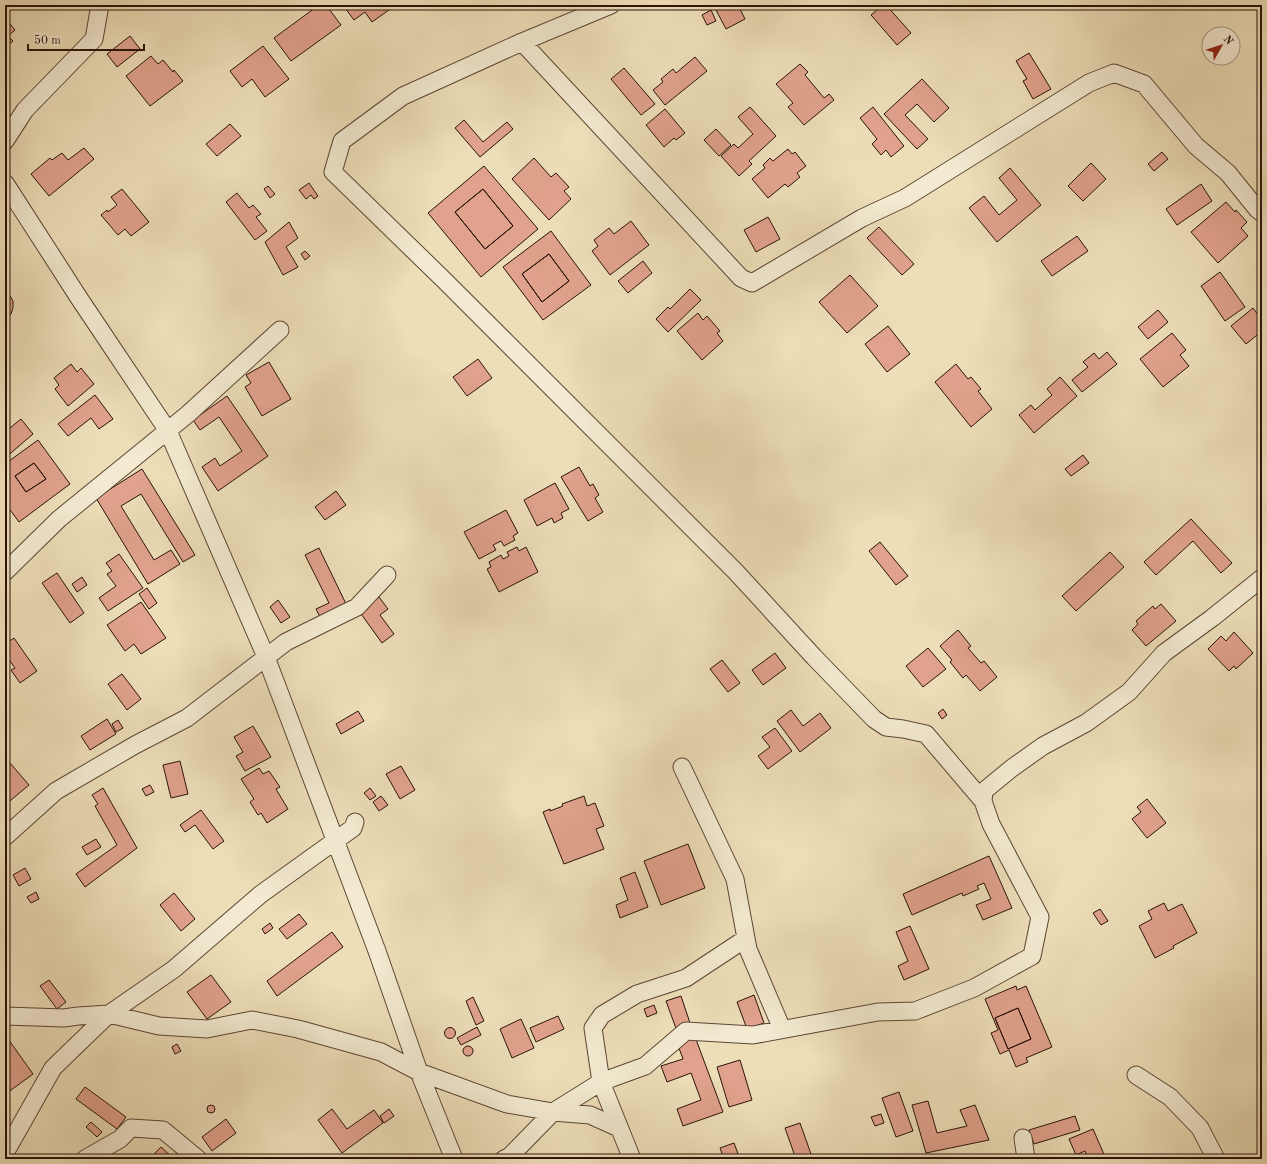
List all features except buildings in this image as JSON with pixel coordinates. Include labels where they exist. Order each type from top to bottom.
[{"type":"street","points":[[5,141],[25,110],[94,39],[100,5]]},
{"type":"street","points":[[504,1159],[510,1156],[554,1112],[601,1082],[645,1066],[686,1031],[753,1036],[782,1029],[878,1012],[915,1011],[974,988],[1032,956],[1040,917],[991,824],[983,801],[926,734],[886,727],[874,719],[814,657],[736,572],[333,172],[342,141],[403,96],[522,42],[611,5]]},
{"type":"street","points":[[522,42],[741,278],[752,283],[862,218],[905,198],[1089,83],[1114,73],[1144,84],[1196,146],[1228,173],[1257,209],[1262,213]]},
{"type":"street","points":[[5,183],[79,298],[168,431],[266,658],[377,950],[419,1072],[454,1159]]},
{"type":"street","points":[[5,572],[59,519],[188,414],[280,330]]},
{"type":"street","points":[[5,837],[56,791],[135,745],[187,718],[286,642],[357,607],[387,576]]},
{"type":"street","points":[[983,801],[984,791],[1012,768],[1043,746],[1086,723],[1129,692],[1164,653],[1212,618],[1262,578]]},
{"type":"street","points":[[682,767],[735,879],[748,949],[782,1029]]},
{"type":"street","points":[[5,1153],[53,1068],[109,1014],[174,969],[261,894],[353,828],[356,822]]},
{"type":"street","points":[[632,1159],[601,1082],[593,1028],[602,1016],[637,994],[686,978],[739,943]]},
{"type":"street","points":[[5,1016],[64,1018],[109,1014],[159,1026],[207,1029],[252,1020],[298,1028],[381,1052],[419,1072],[507,1104],[554,1112],[590,1115],[619,1128]]},
{"type":"street","points":[[1136,1075],[1170,1097],[1200,1128],[1216,1159]]},
{"type":"street","points":[[85,1159],[120,1139],[131,1128],[164,1130],[198,1159]]},
{"type":"street","points":[[1024,1138],[1026,1159]]}]
